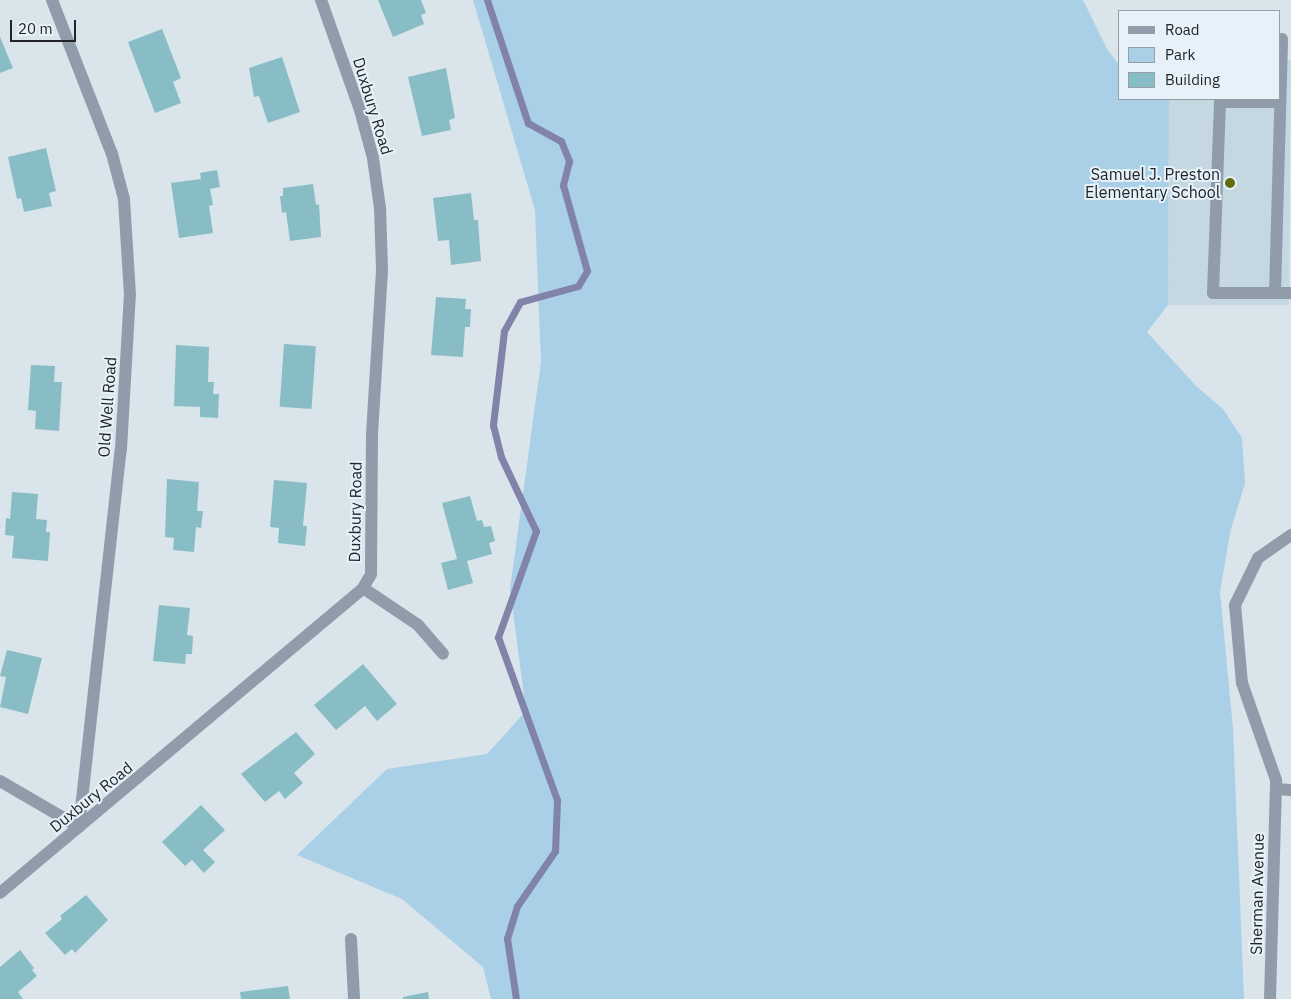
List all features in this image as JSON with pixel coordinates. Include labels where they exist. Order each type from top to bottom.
[{"type":"street","name":"Old Well Road","points":[[52,0],[112,154],[124,199],[129,240],[130,294],[121,449],[79,827]]},
{"type":"street","name":"Duxbury Road","points":[[0,894],[363,588],[371,574],[372,434],[382,270],[380,208],[373,158],[360,110],[321,0]]},
{"type":"street","points":[[1281,86],[1284,39]]},
{"type":"street","points":[[1275,293],[1280,102],[1220,102],[1213,293],[1275,293],[1290,293]]},
{"type":"street","name":"Sherman Avenue","points":[[1270,999],[1276,780],[1242,683],[1235,605],[1258,558],[1291,535]]},
{"type":"street","points":[[363,588],[418,625],[444,654]]},
{"type":"street","points":[[0,781],[79,827]]},
{"type":"street","points":[[1276,789],[1291,790]]},
{"type":"street","points":[[351,939],[354,999]]},
{"type":"shaded area","name":"Samuel J. Preston Elementary School","points":[[1281,60],[1291,60],[1289,305],[1168,305],[1169,100],[1281,100]]},
{"type":"green space","points":[[473,0],[1083,0],[1107,49],[1118,63],[1118,100],[1169,100],[1168,305],[1147,332],[1196,386],[1223,409],[1242,438],[1245,483],[1230,533],[1220,592],[1233,729],[1244,999],[491,999],[483,967],[402,899],[297,855],[387,769],[487,754],[526,711],[510,589],[541,362],[535,210]]},
{"type":"building","points":[[378,0],[421,0],[426,13],[421,15],[424,24],[393,37]]},
{"type":"building","points":[[162,29],[181,78],[173,82],[181,103],[155,113],[128,42]]},
{"type":"building","points":[[0,37],[13,68],[0,73]]},
{"type":"building","points":[[282,57],[300,112],[268,123],[259,96],[254,97],[249,68]]},
{"type":"building","points":[[446,68],[455,118],[449,120],[451,130],[422,136],[408,77]]},
{"type":"building","points":[[46,148],[56,191],[49,193],[52,206],[24,212],[21,198],[17,199],[8,157]]},
{"type":"building","points":[[217,170],[220,187],[210,189],[213,205],[209,206],[213,233],[179,238],[171,183],[201,179],[200,173]]},
{"type":"building","points":[[313,184],[316,205],[319,204],[321,237],[290,241],[286,212],[282,213],[280,196],[283,196],[283,188]]},
{"type":"building","points":[[471,193],[474,220],[478,220],[481,261],[451,265],[449,240],[438,241],[433,198]]},
{"type":"building","points":[[436,297],[466,299],[465,309],[471,309],[470,327],[465,327],[463,357],[431,355]]},
{"type":"building","points":[[284,344],[316,346],[312,409],[280,407]]},
{"type":"building","points":[[176,345],[209,347],[208,382],[214,382],[213,394],[219,394],[218,418],[200,417],[200,407],[174,406]]},
{"type":"building","points":[[31,365],[55,366],[54,382],[62,382],[59,431],[35,429],[36,411],[28,410]]},
{"type":"building","points":[[167,479],[199,482],[197,511],[203,511],[201,528],[196,527],[194,552],[173,550],[174,538],[165,537]]},
{"type":"building","points":[[274,480],[307,483],[303,526],[307,526],[305,546],[278,543],[279,528],[270,527]]},
{"type":"building","points":[[12,492],[38,494],[36,519],[47,520],[46,532],[50,532],[48,561],[12,558],[14,536],[5,535],[6,518],[10,519]]},
{"type":"building","points":[[470,496],[477,521],[482,520],[484,527],[491,526],[495,541],[489,543],[492,554],[467,561],[473,583],[448,590],[441,563],[457,559],[442,503]]},
{"type":"building","points":[[159,605],[190,608],[187,635],[193,636],[192,654],[186,654],[185,664],[153,661]]},
{"type":"building","points":[[7,650],[42,658],[28,714],[0,707],[6,677],[0,676]]},
{"type":"building","points":[[363,664],[397,704],[377,721],[365,706],[336,730],[314,705]]},
{"type":"building","points":[[296,732],[315,754],[294,773],[303,783],[285,799],[279,791],[265,802],[241,774]]},
{"type":"building","points":[[201,805],[225,830],[203,850],[215,862],[204,873],[192,860],[185,866],[162,842]]},
{"type":"building","points":[[86,895],[108,920],[75,953],[72,949],[65,955],[45,933],[62,919],[60,916]]},
{"type":"building","points":[[20,950],[34,968],[32,970],[37,976],[18,992],[23,999],[0,999],[0,967]]},
{"type":"building","points":[[288,986],[290,999],[241,999],[240,992]]},
{"type":"building","points":[[428,992],[429,999],[403,999],[403,997]]},
{"type":"waterway","points":[[487,0],[528,123],[561,141],[569,161],[563,185],[587,271],[578,286],[520,302],[504,331],[493,425],[501,457],[536,531],[498,637],[557,800],[555,851],[517,906],[507,938],[516,999]]},
{"type":"place","name":"Samuel J. Preston Elementary School","points":[[1230,183]]}]
